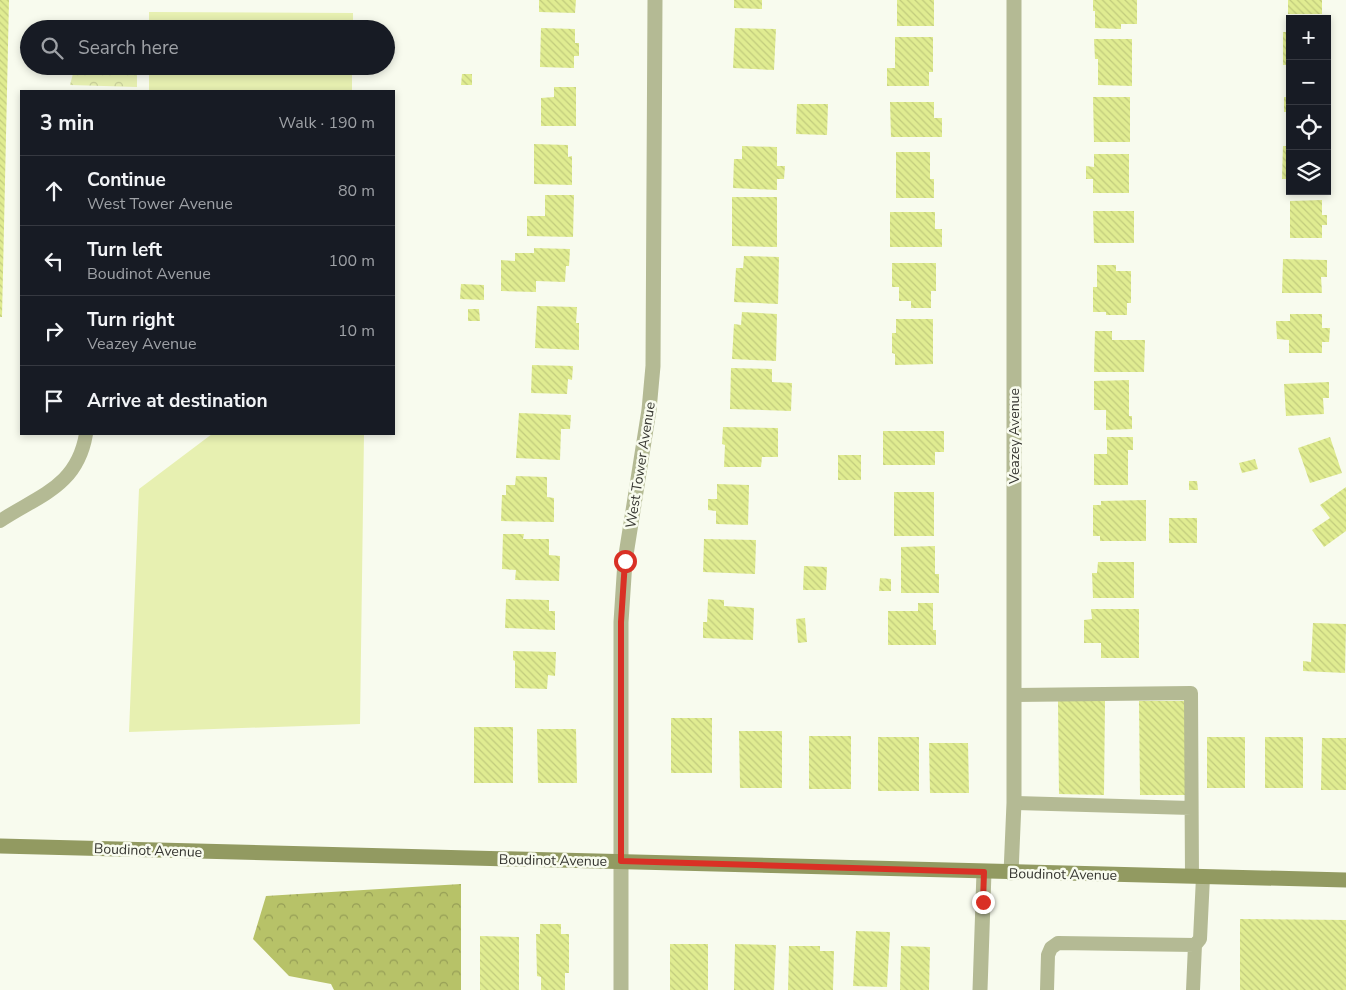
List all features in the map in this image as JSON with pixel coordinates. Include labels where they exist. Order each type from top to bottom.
[{"type":"street","name":"West Tower Avenue","points":[[621,990],[621,622],[625,561],[649,410],[653,366],[655,0]]},
{"type":"street","name":"Veazey Avenue","points":[[1011,873],[1014,803],[1014,0]]},
{"type":"street","name":"Boudinot Avenue","points":[[0,846],[1346,880]]},
{"type":"street","points":[[980,990],[984,872]]},
{"type":"lane","points":[[0,521],[46,494],[66,479],[77,461],[86,435]]},
{"type":"lane","points":[[1014,695],[1191,693],[1191,808],[1200,939],[1195,946],[1192,990]]},
{"type":"lane","points":[[1014,803],[1191,808]]},
{"type":"lane","points":[[1047,990],[1048,955],[1051,948],[1058,943],[1195,946]]},
{"type":"green space","points":[[149,12],[353,13],[353,20],[149,20]]},
{"type":"green space","points":[[73,75],[137,75],[137,87],[70,85]]},
{"type":"green space","points":[[149,75],[352,75],[352,90],[149,90]]},
{"type":"green space","points":[[211,435],[364,435],[360,724],[129,732],[139,489]]},
{"type":"green space","points":[[461,884],[461,990],[334,990],[331,984],[289,976],[253,939],[266,896]]},
{"type":"building","points":[[0,0],[9,0],[2,317],[0,317]]},
{"type":"building","points":[[539,0],[576,0],[575,13],[539,12]]},
{"type":"building","points":[[734,0],[762,0],[762,9],[734,8]]},
{"type":"building","points":[[897,0],[934,0],[934,26],[897,26]]},
{"type":"building","points":[[1093,0],[1137,0],[1137,24],[1121,24],[1121,29],[1095,28]]},
{"type":"building","points":[[1288,0],[1322,0],[1322,14],[1288,14]]},
{"type":"building","points":[[541,28],[575,29],[575,43],[579,43],[579,56],[574,56],[574,68],[540,67]]},
{"type":"building","points":[[735,28],[776,29],[774,70],[733,68]]},
{"type":"building","points":[[1283,32],[1286,32],[1286,65],[1283,65]]},
{"type":"building","points":[[895,37],[933,37],[933,72],[929,72],[929,86],[887,86],[887,68],[895,68]]},
{"type":"building","points":[[1094,39],[1132,39],[1132,86],[1098,85],[1098,59],[1095,59]]},
{"type":"building","points":[[462,74],[472,74],[472,85],[461,85]]},
{"type":"building","points":[[554,87],[576,87],[576,126],[541,126],[541,98],[554,97]]},
{"type":"building","points":[[1093,97],[1130,97],[1130,142],[1094,142]]},
{"type":"building","points":[[1284,97],[1286,97],[1286,112],[1284,112]]},
{"type":"building","points":[[890,102],[934,102],[934,118],[942,118],[942,137],[891,137]]},
{"type":"building","points":[[797,104],[828,104],[827,135],[796,134]]},
{"type":"building","points":[[534,144],[568,145],[568,157],[572,156],[572,185],[534,184]]},
{"type":"building","points":[[742,146],[777,147],[777,166],[785,166],[784,179],[777,179],[777,190],[733,188],[734,159],[742,159]]},
{"type":"building","points":[[1283,146],[1286,146],[1286,179],[1282,179]]},
{"type":"building","points":[[896,152],[930,152],[930,179],[934,179],[934,198],[896,198]]},
{"type":"building","points":[[1094,154],[1129,154],[1129,193],[1093,193],[1093,179],[1086,179],[1086,166],[1094,167]]},
{"type":"building","points":[[545,195],[574,195],[573,237],[527,236],[527,216],[545,216]]},
{"type":"building","points":[[732,197],[777,197],[777,247],[732,246]]},
{"type":"building","points":[[1322,200],[1322,215],[1327,215],[1327,225],[1322,225],[1322,238],[1290,238],[1290,201]]},
{"type":"building","points":[[1093,211],[1134,211],[1134,243],[1094,243]]},
{"type":"building","points":[[890,212],[935,212],[935,229],[942,229],[942,247],[890,247]]},
{"type":"building","points":[[534,248],[570,249],[569,266],[566,266],[565,282],[536,281],[536,292],[501,291],[501,260],[515,261],[515,253],[534,253]]},
{"type":"building","points":[[744,256],[779,257],[778,304],[734,302],[736,268],[743,268]]},
{"type":"building","points":[[1283,259],[1327,260],[1327,277],[1321,277],[1322,293],[1282,293]]},
{"type":"building","points":[[892,263],[936,263],[936,291],[931,291],[931,308],[911,308],[911,301],[899,301],[899,287],[892,287]]},
{"type":"building","points":[[1097,265],[1116,265],[1116,271],[1131,271],[1131,303],[1127,303],[1127,315],[1106,315],[1106,312],[1093,312],[1093,287],[1097,287]]},
{"type":"building","points":[[461,284],[484,285],[484,300],[460,299]]},
{"type":"building","points":[[537,306],[577,307],[576,323],[579,323],[579,350],[535,348]]},
{"type":"building","points":[[468,309],[479,309],[480,321],[468,321]]},
{"type":"building","points":[[742,312],[777,314],[776,361],[732,359],[734,324],[741,325]]},
{"type":"building","points":[[1290,314],[1322,314],[1322,328],[1330,328],[1329,342],[1322,342],[1322,353],[1289,353],[1289,340],[1277,339],[1276,321],[1290,321]]},
{"type":"building","points":[[896,319],[933,319],[933,364],[895,365],[895,354],[892,353],[892,333],[896,333]]},
{"type":"building","points":[[1095,331],[1112,331],[1112,340],[1145,340],[1144,372],[1094,372]]},
{"type":"building","points":[[532,365],[573,366],[572,380],[568,379],[567,394],[531,393]]},
{"type":"building","points":[[731,368],[772,369],[772,382],[792,383],[791,411],[730,409]]},
{"type":"building","points":[[1129,380],[1129,416],[1132,416],[1132,429],[1106,430],[1106,410],[1094,410],[1094,381]]},
{"type":"building","points":[[1329,382],[1329,398],[1323,398],[1324,414],[1286,416],[1284,384]]},
{"type":"building","points":[[519,413],[571,415],[570,429],[561,429],[560,460],[516,458]]},
{"type":"building","points":[[723,427],[778,428],[778,457],[762,457],[761,467],[724,467],[725,445],[722,444]]},
{"type":"building","points":[[883,431],[944,431],[944,452],[935,452],[935,465],[883,465]]},
{"type":"building","points":[[1107,437],[1133,437],[1133,450],[1128,450],[1128,485],[1094,485],[1094,454],[1107,454]]},
{"type":"building","points":[[1330,437],[1342,473],[1310,483],[1298,448]]},
{"type":"building","points":[[838,455],[861,455],[861,480],[838,480]]},
{"type":"building","points":[[1255,459],[1258,469],[1242,473],[1239,463]]},
{"type":"building","points":[[516,476],[547,477],[547,497],[554,498],[554,522],[501,521],[502,495],[506,495],[506,485],[515,485]]},
{"type":"building","points":[[1189,481],[1197,481],[1198,490],[1189,490]]},
{"type":"building","points":[[717,484],[749,485],[748,525],[716,524],[716,511],[708,510],[708,499],[717,499]]},
{"type":"building","points":[[1346,487],[1346,531],[1324,547],[1312,530],[1330,518],[1320,505]]},
{"type":"building","points":[[894,492],[934,492],[934,536],[894,536]]},
{"type":"building","points":[[1146,500],[1146,541],[1100,541],[1100,536],[1093,536],[1093,505],[1101,505],[1101,501]]},
{"type":"building","points":[[1169,518],[1197,518],[1197,543],[1169,543]]},
{"type":"building","points":[[503,534],[524,534],[523,539],[549,539],[549,555],[560,556],[559,581],[515,580],[516,570],[502,569]]},
{"type":"building","points":[[704,539],[756,540],[755,574],[703,572]]},
{"type":"building","points":[[935,546],[935,574],[939,574],[939,593],[901,593],[901,547]]},
{"type":"building","points":[[1098,562],[1134,562],[1134,598],[1093,598],[1092,573],[1097,573]]},
{"type":"building","points":[[804,566],[827,567],[826,590],[803,590]]},
{"type":"building","points":[[880,578],[891,579],[891,591],[879,591]]},
{"type":"building","points":[[506,599],[549,600],[549,611],[555,611],[555,630],[505,628]]},
{"type":"building","points":[[708,599],[724,600],[724,606],[754,608],[753,640],[703,638],[703,622],[707,622]]},
{"type":"building","points":[[918,603],[933,603],[933,630],[936,630],[936,645],[888,645],[888,611],[918,611]]},
{"type":"building","points":[[1091,609],[1139,609],[1139,658],[1101,658],[1101,643],[1084,643],[1084,620],[1092,619]]},
{"type":"building","points":[[805,618],[807,642],[798,643],[796,619]]},
{"type":"building","points":[[1313,623],[1346,624],[1345,673],[1303,671],[1303,661],[1311,662]]},
{"type":"building","points":[[513,651],[556,652],[555,676],[548,675],[547,689],[515,688]]},
{"type":"building","points":[[1058,701],[1105,701],[1104,795],[1059,794]]},
{"type":"building","points":[[1139,701],[1186,701],[1186,795],[1140,795]]},
{"type":"building","points":[[671,718],[712,718],[712,773],[671,773]]},
{"type":"building","points":[[474,727],[513,727],[513,783],[474,783]]},
{"type":"building","points":[[537,729],[576,729],[577,783],[538,783]]},
{"type":"building","points":[[739,731],[782,731],[782,788],[740,788]]},
{"type":"building","points":[[809,736],[851,736],[851,789],[809,789]]},
{"type":"building","points":[[878,737],[919,737],[919,791],[878,791]]},
{"type":"building","points":[[1207,737],[1245,737],[1245,788],[1207,788]]},
{"type":"building","points":[[1265,737],[1303,737],[1303,788],[1265,788]]},
{"type":"building","points":[[1322,738],[1346,738],[1346,790],[1321,790]]},
{"type":"building","points":[[929,743],[968,743],[969,793],[930,793]]},
{"type":"building","points":[[1240,919],[1346,920],[1346,990],[1240,990]]},
{"type":"building","points":[[540,924],[561,924],[561,934],[569,934],[569,973],[565,973],[565,990],[541,990],[541,977],[537,976],[536,934],[540,934]]},
{"type":"building","points":[[856,931],[890,932],[887,987],[853,986]]},
{"type":"building","points":[[480,936],[519,937],[519,990],[480,990]]},
{"type":"building","points":[[670,944],[708,944],[708,990],[670,990]]},
{"type":"building","points":[[735,944],[776,945],[774,990],[734,990]]},
{"type":"building","points":[[789,946],[820,946],[820,951],[834,951],[833,990],[788,990]]},
{"type":"building","points":[[901,946],[930,947],[929,990],[900,990]]},
{"type":"route","points":[[625,561],[621,622],[621,861],[984,872],[983,902]]}]
